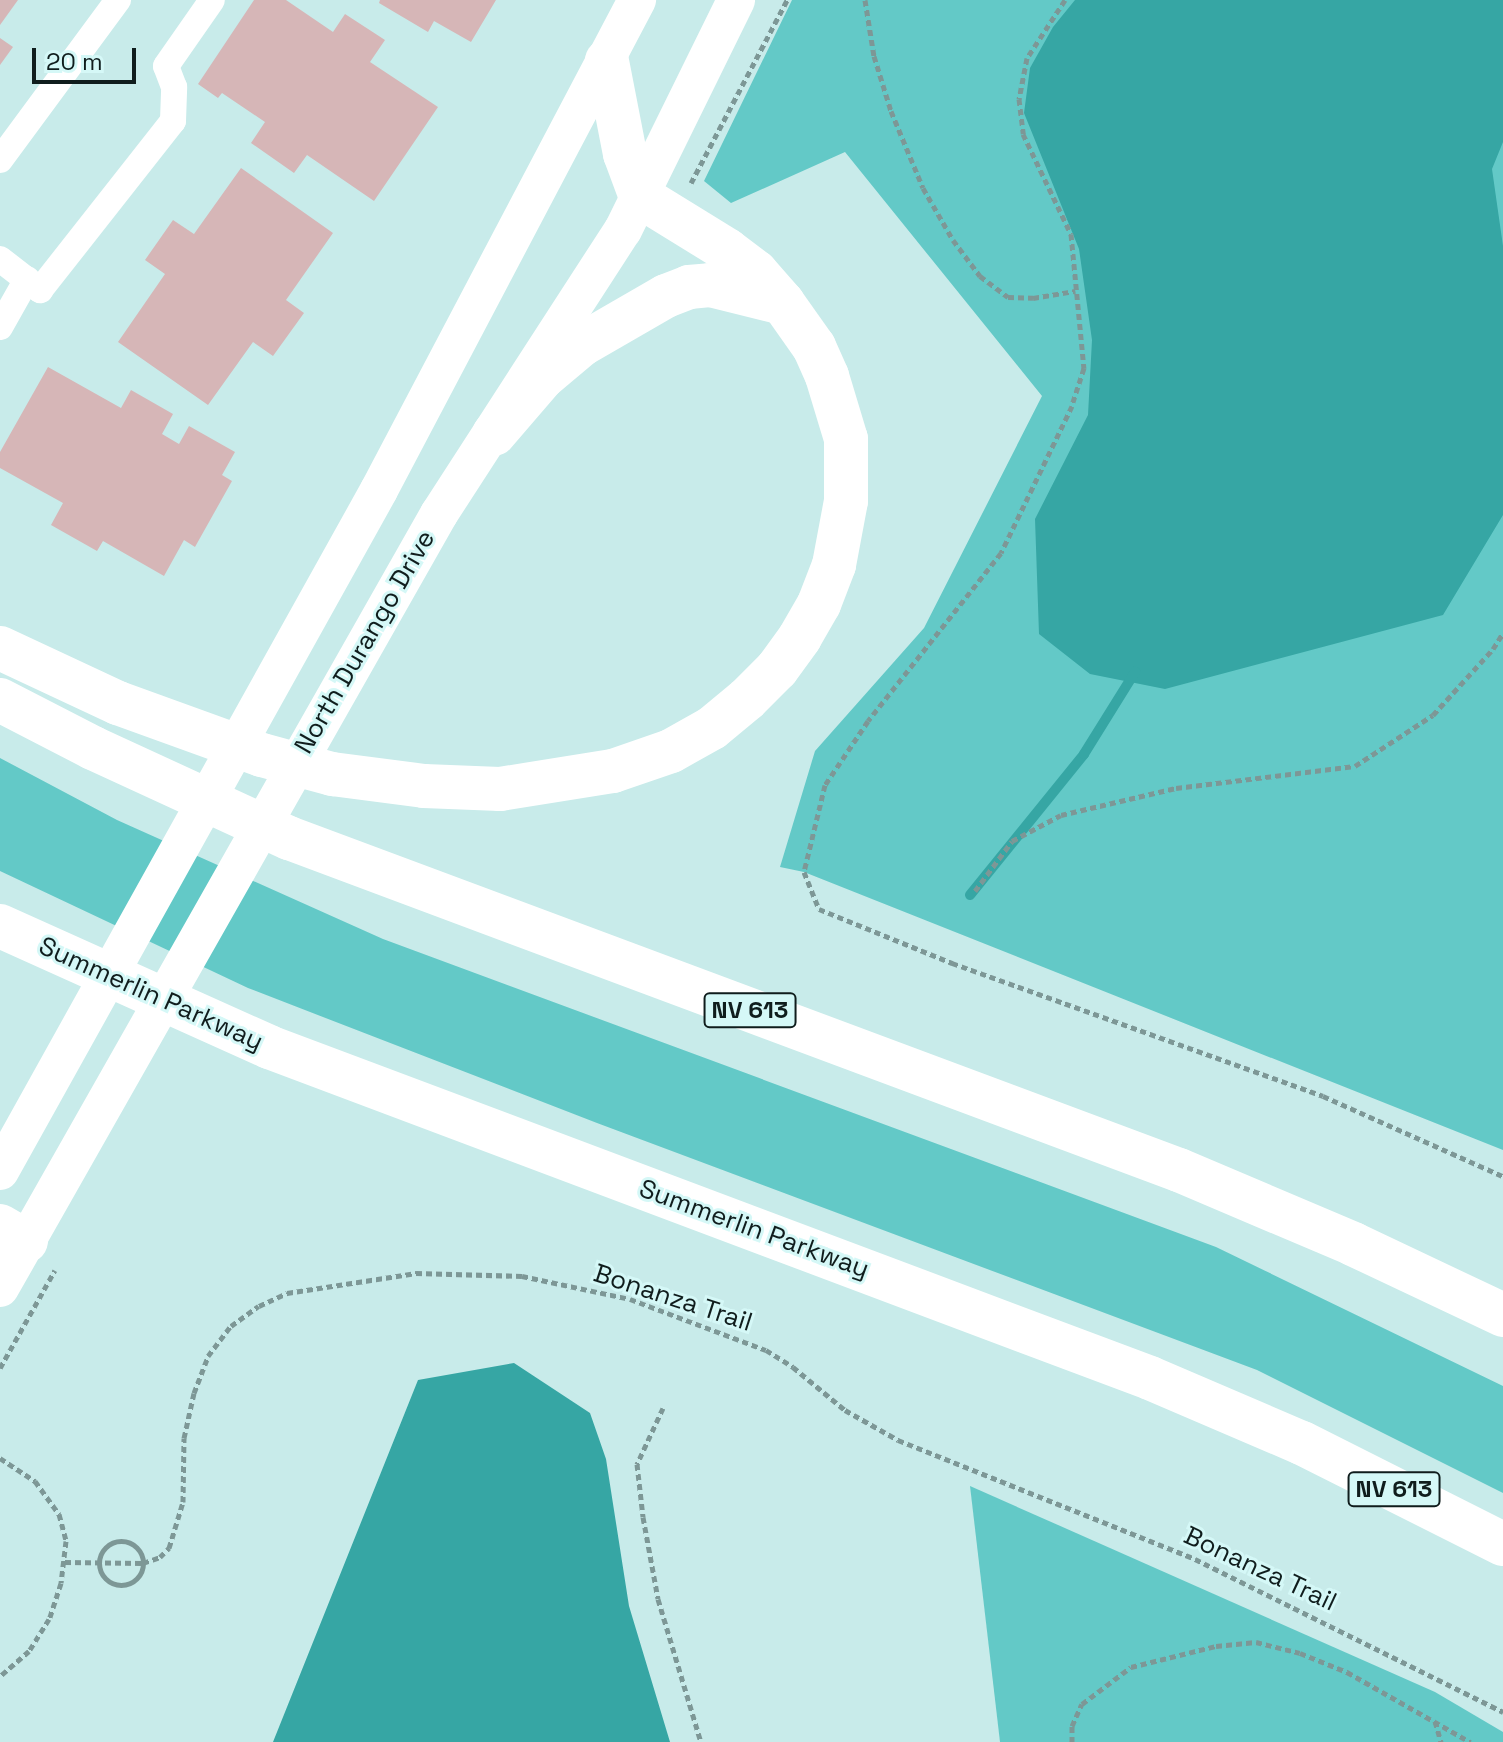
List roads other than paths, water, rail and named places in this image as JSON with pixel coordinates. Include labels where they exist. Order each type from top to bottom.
[{"type":"highway","points":[[0,648],[180,728],[262,755],[376,782],[514,788],[590,776],[671,751],[712,728],[777,669],[819,604],[838,550],[846,501],[846,439],[838,407],[818,356],[783,303],[756,272],[727,250],[641,197],[625,154],[607,61]]},
{"type":"highway","points":[[494,434],[542,378],[581,345],[666,296],[689,287],[710,285],[783,303]]},
{"type":"highway","name":"NV 613","points":[[0,700],[93,748],[289,838],[1179,1170],[1353,1244],[1503,1315]]},
{"type":"highway","name":"Summerlin Parkway","points":[[0,926],[269,1047],[1150,1378],[1302,1443],[1503,1544]]},
{"type":"main road","points":[[0,1171],[379,490],[637,0]]},
{"type":"main road","name":"North Durango Drive","points":[[0,1288],[13,1233],[80,1145],[360,648],[439,514],[494,434],[641,197],[736,0]]},
{"type":"street","points":[[0,160],[118,0]]},
{"type":"street","points":[[0,259],[40,290],[173,121],[174,87],[166,66],[212,0]]},
{"type":"street","points":[[0,327],[27,279]]},
{"type":"waterway","points":[[970,895],[1084,754],[1135,672]]}]
